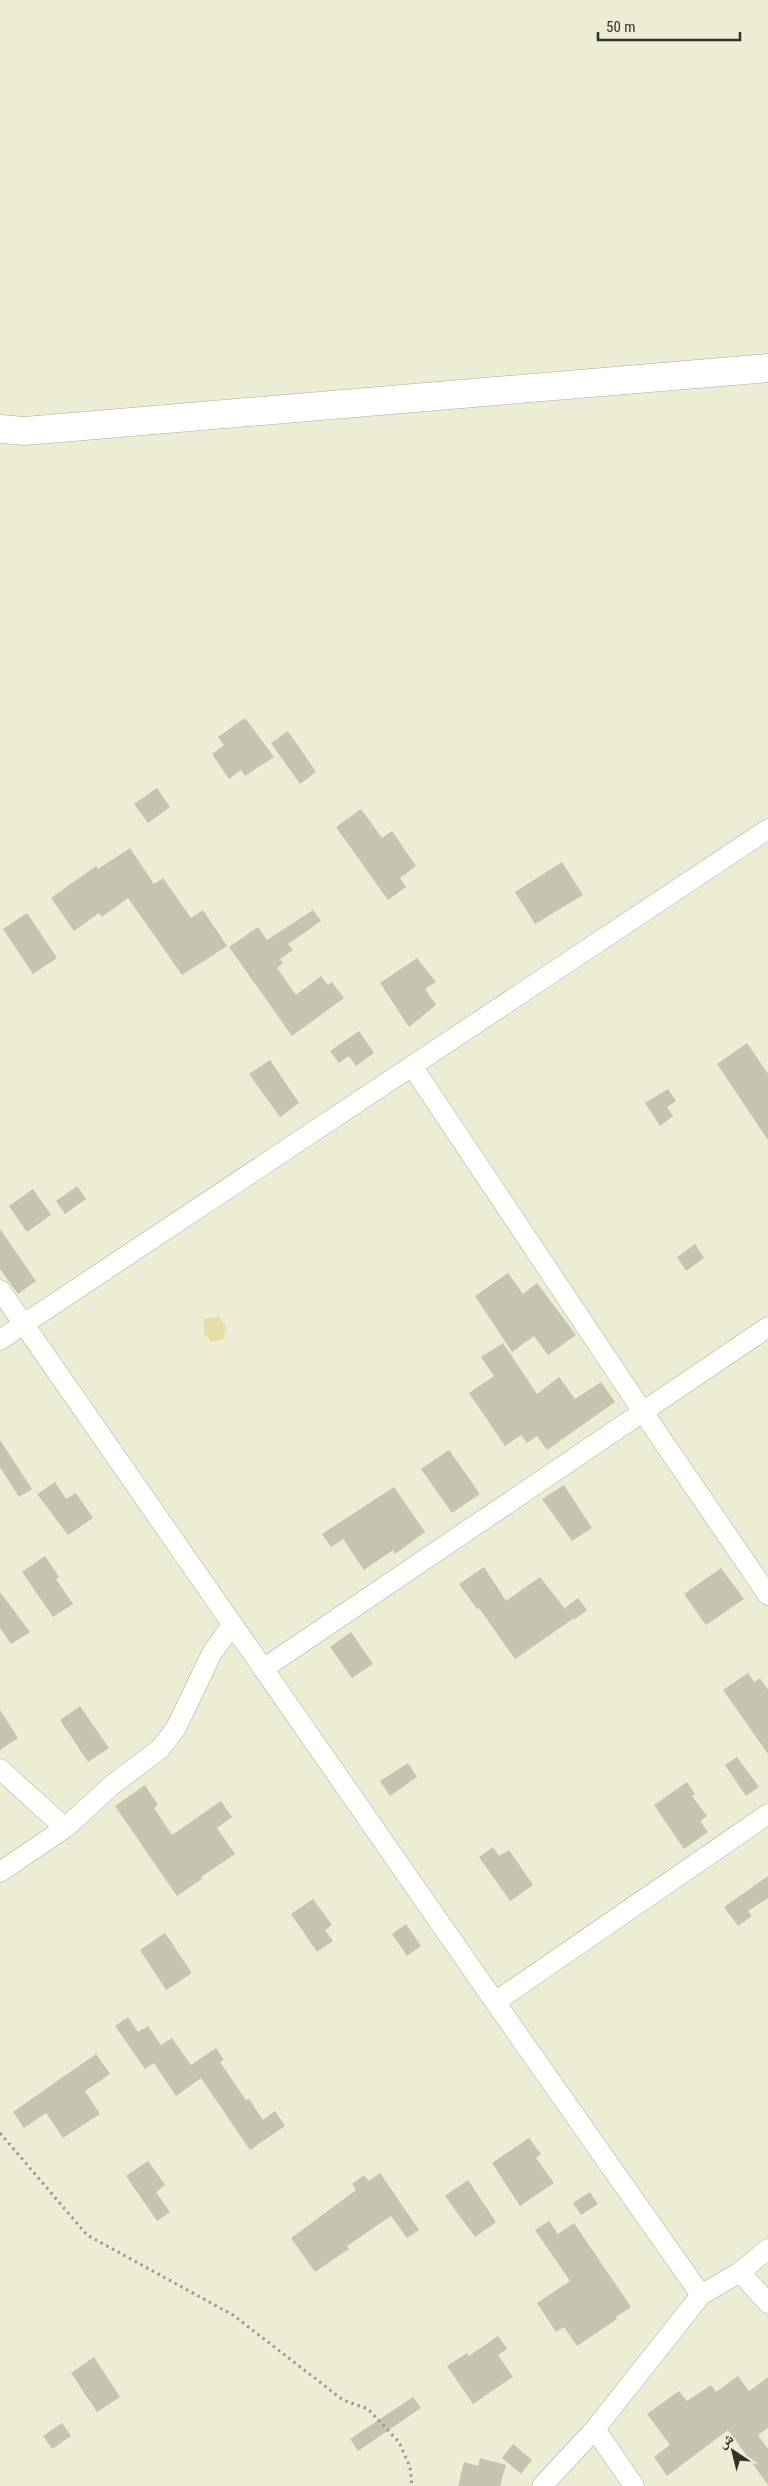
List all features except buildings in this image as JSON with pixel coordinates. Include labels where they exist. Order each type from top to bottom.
[{"type":"main road","points":[[0,430],[25,431],[288,410],[768,368]]},
{"type":"street","points":[[0,1340],[768,829]]},
{"type":"street","points":[[412,1066],[642,1412],[768,1595]]},
{"type":"street","points":[[0,1290],[495,2002],[702,2295]]},
{"type":"street","points":[[263,1669],[768,1327]]},
{"type":"street","points":[[0,1872],[66,1828],[111,1786],[161,1748],[176,1728],[212,1653],[232,1625]]},
{"type":"street","points":[[0,1769],[66,1828]]},
{"type":"street","points":[[495,2002],[768,1814]]},
{"type":"street","points":[[542,2486],[595,2429],[702,2295],[740,2272],[768,2249]]},
{"type":"street","points":[[740,2272],[768,2303]]},
{"type":"street","points":[[595,2429],[634,2486]]},
{"type":"path","points":[[0,2133],[87,2234],[233,2315],[343,2400],[368,2409],[399,2442],[410,2467],[412,2486]]},
{"type":"shaded area","points":[[219,1317],[226,1327],[223,1339],[211,1342],[204,1333],[204,1319]]}]
